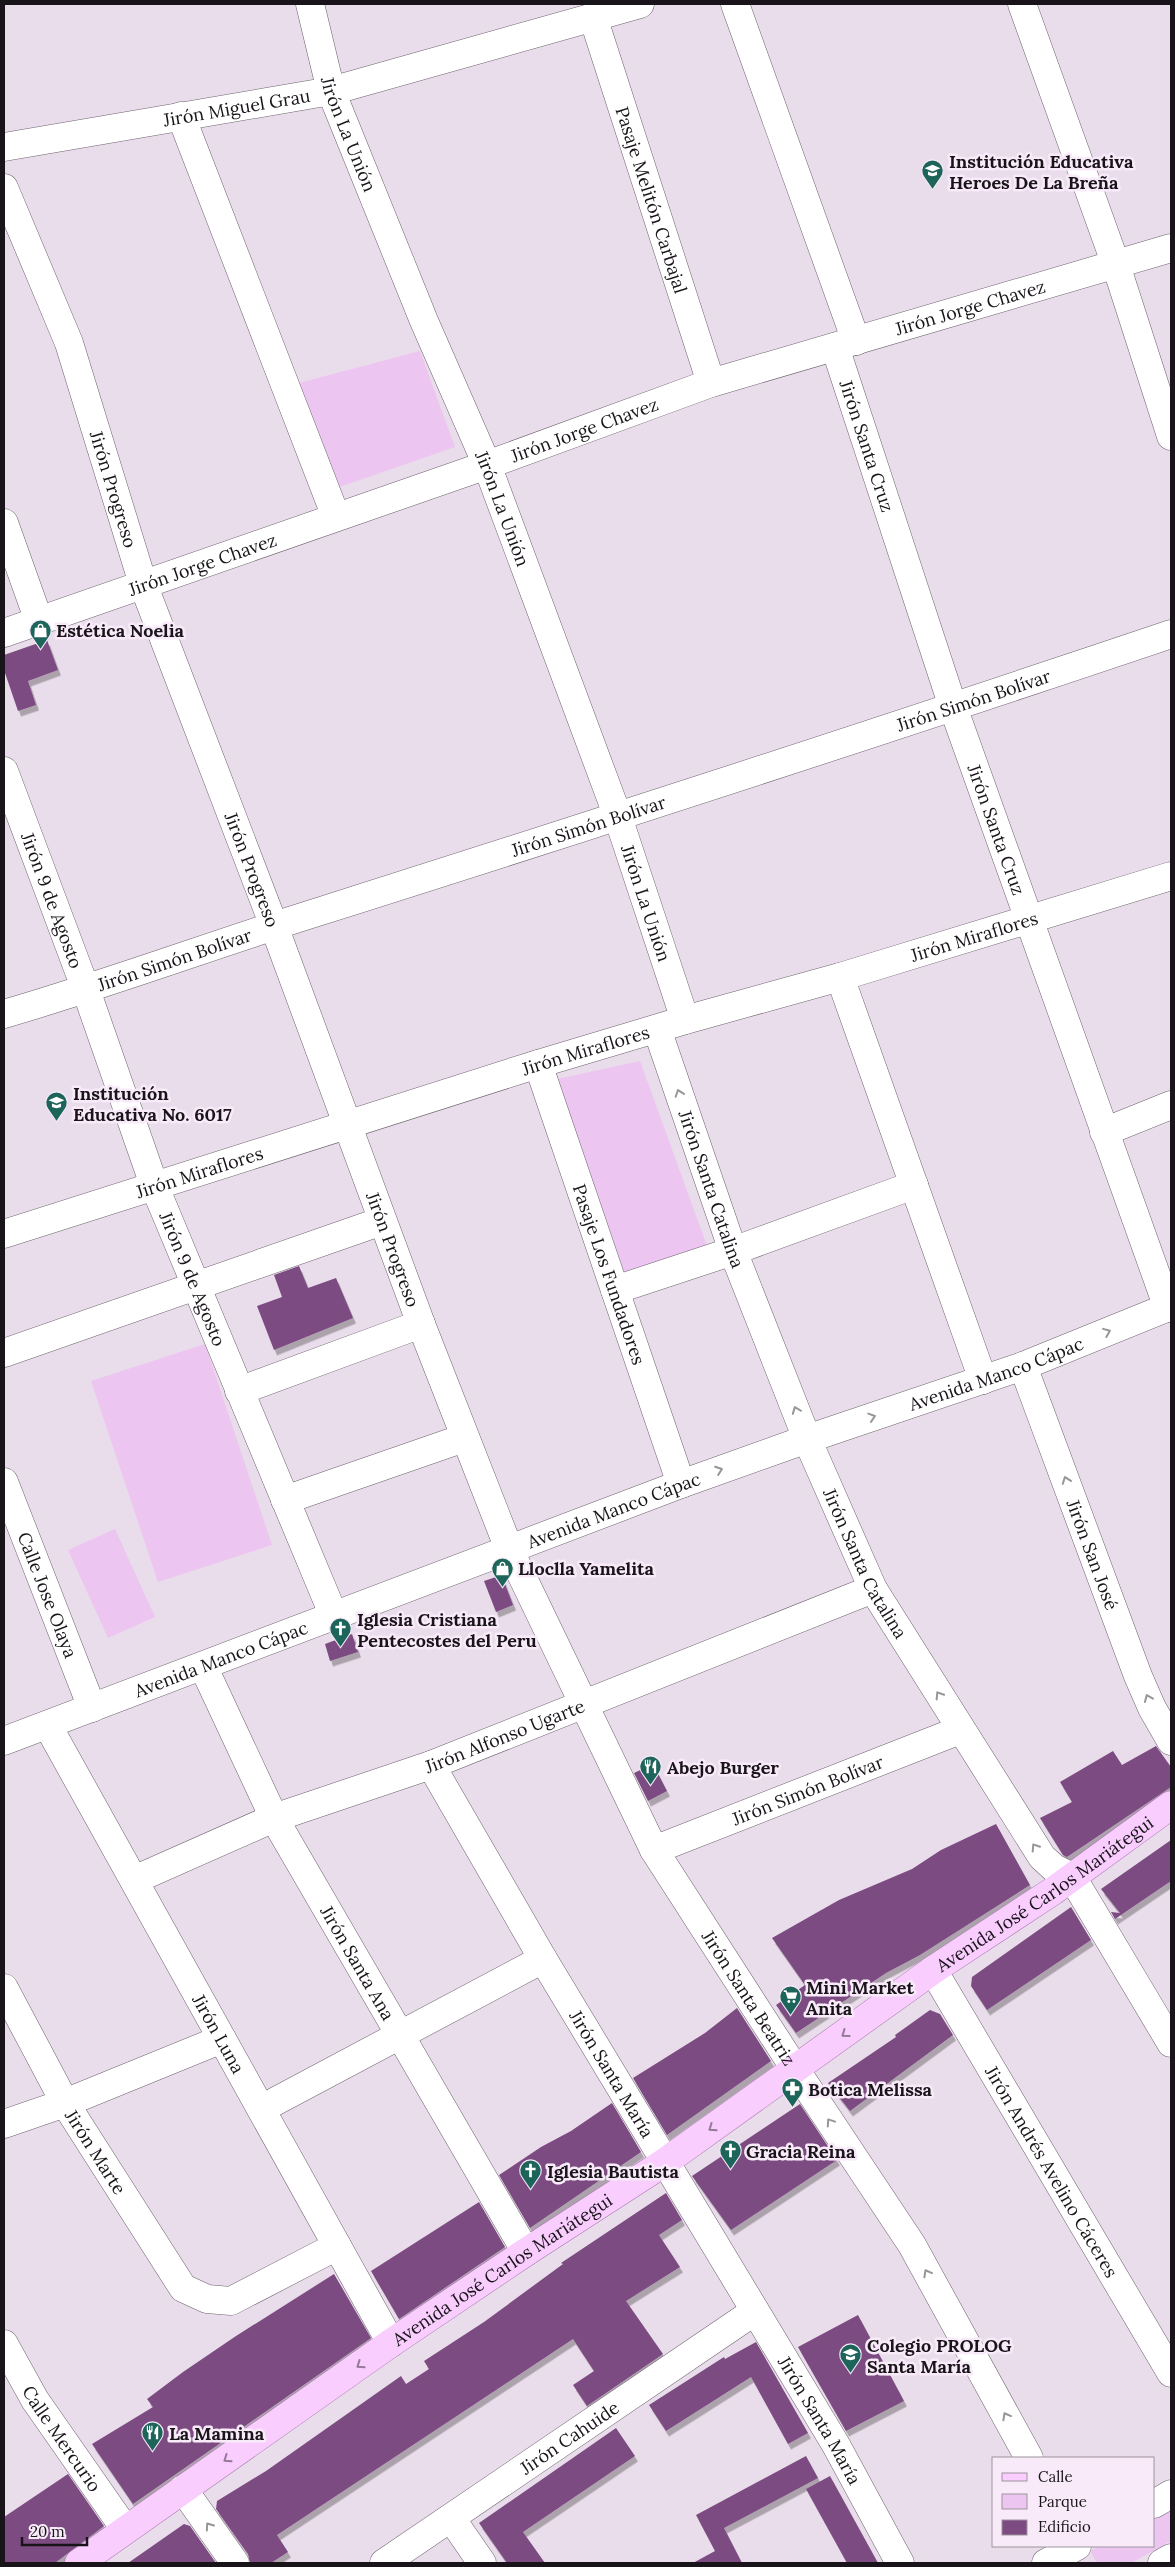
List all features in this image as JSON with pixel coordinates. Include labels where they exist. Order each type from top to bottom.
[{"type":"main road","name":"Avenida José Carlos Mariátegui","points":[[79,2563],[391,2343],[526,2252],[665,2162],[933,1970],[1072,1877],[1171,1805]]},
{"type":"street","name":"Jirón La Unión","points":[[310,4],[331,91],[424,321],[487,465],[618,816],[685,1020]]},
{"type":"street","name":"Jirón Miguel Grau","points":[[4,147],[331,91],[640,4]]},
{"type":"street","name":"Jirón Santa Cruz","points":[[735,4],[846,344],[954,708],[1104,1132],[1170,1307]]},
{"type":"street","points":[[1022,4],[1116,265],[1171,436]]},
{"type":"street","name":"Pasaje Melitón Carbajal","points":[[593,17],[711,383]]},
{"type":"street","points":[[181,116],[336,517]]},
{"type":"street","name":"Jirón Progreso","points":[[4,188],[69,343],[143,584],[274,926],[464,1438],[509,1549]]},
{"type":"street","name":"Jirón Jorge Chavez","points":[[4,634],[487,465],[711,383],[1171,248]]},
{"type":"street","points":[[4,523],[39,621]]},
{"type":"street","name":"Jirón Simón Bolívar","points":[[4,1014],[86,990],[274,926],[954,708],[1171,634]]},
{"type":"street","name":"Jirón 9 de Agosto","points":[[4,771],[86,990],[154,1185],[238,1391],[333,1614]]},
{"type":"street","name":"Jirón Miraflores","points":[[4,1234],[538,1064],[657,1028],[840,977],[1171,876]]},
{"type":"street","points":[[840,977],[983,1380]]},
{"type":"street","name":"Jirón Santa Catalina","points":[[657,1028],[733,1251],[807,1438],[873,1589],[960,1730],[1042,1857],[1054,1868],[1072,1877],[1171,2043]]},
{"type":"street","name":"Pasaje Los Fundadores","points":[[538,1064],[681,1484]]},
{"type":"street","points":[[1104,1132],[1171,1105]]},
{"type":"street","points":[[615,1290],[733,1251],[914,1185]]},
{"type":"street","points":[[4,1353],[382,1221]]},
{"type":"street","name":"Avenida Manco Cápac","points":[[4,1741],[48,1726],[333,1614],[681,1484],[807,1438],[1023,1366],[1170,1307]]},
{"type":"street","points":[[238,1391],[421,1324]]},
{"type":"street","name":"Jirón San José","points":[[1023,1366],[1138,1676],[1152,1708],[1171,1741]]},
{"type":"street","points":[[285,1500],[464,1438]]},
{"type":"street","name":"Calle Jose Olaya","points":[[4,1482],[92,1708]]},
{"type":"street","name":"Jirón Santa Beatriz","points":[[509,1549],[654,1850],[795,2069],[912,2245],[1029,2457]]},
{"type":"street","name":"Jirón Alfonso Ugarte","points":[[134,1880],[274,1818],[431,1764],[873,1589]]},
{"type":"street","name":"Jirón Santa Ana","points":[[203,1666],[274,1818],[526,2252]]},
{"type":"street","name":"Jirón Luna","points":[[48,1726],[391,2343]]},
{"type":"street","name":"Jirón Simón Bolívar","points":[[654,1850],[960,1730]]},
{"type":"street","name":"Jirón Santa María","points":[[431,1764],[543,1958],[836,2444],[900,2563]]},
{"type":"street","points":[[261,2109],[543,1958]]},
{"type":"street","name":"Jirón Andrés Avelino Cáceres","points":[[933,1970],[1171,2373]]},
{"type":"street","name":"Jirón Marte","points":[[4,1988],[65,2103],[183,2288],[207,2299],[231,2301],[337,2246]]},
{"type":"street","points":[[4,2124],[65,2103],[222,2039]]},
{"type":"street","name":"Jirón Cahuide","points":[[384,2563],[755,2311]]},
{"type":"street","name":"Calle Mercurio","points":[[4,2344],[35,2400],[126,2529]]},
{"type":"street","points":[[183,2490],[235,2563]]},
{"type":"street","points":[[1155,2503],[1171,2494]]},
{"type":"street","points":[[451,2518],[482,2563]]},
{"type":"street","points":[[1046,2563],[1076,2547]]},
{"type":"street","points":[[1079,2547],[1087,2563]]},
{"type":"street","points":[[1162,2563],[1171,2558]]},
{"type":"green space","points":[[420,351],[455,447],[337,488],[295,384]]},
{"type":"green space","points":[[640,1061],[707,1246],[625,1275],[557,1079]]},
{"type":"green space","points":[[205,1344],[272,1545],[158,1582],[91,1381]]},
{"type":"green space","points":[[115,1529],[155,1617],[108,1638],[68,1550]]},
{"type":"green space","points":[[1171,2507],[1171,2541],[1131,2563],[1097,2563],[1090,2551],[1099,2547],[1155,2547],[1155,2516]]},
{"type":"building","points":[[47,640],[58,670],[28,681],[36,705],[18,711],[4,670],[4,655]]},
{"type":"building","points":[[299,1266],[308,1288],[336,1278],[353,1318],[274,1350],[257,1306],[282,1297],[274,1275]]},
{"type":"building","points":[[496,1577],[503,1579],[513,1605],[496,1612],[484,1581]]},
{"type":"building","name":"Iglesia Cristiana Pentecostes del Peru","points":[[352,1634],[358,1652],[330,1661],[325,1644]]},
{"type":"building","points":[[1156,1746],[1171,1767],[1171,1787],[1067,1857],[1063,1855],[1040,1818],[1072,1802],[1060,1782],[1113,1751],[1122,1765]]},
{"type":"building","points":[[653,1764],[667,1791],[648,1801],[634,1773]]},
{"type":"building","points":[[996,1824],[1030,1885],[920,1955],[886,1973],[796,2033],[776,2005],[805,1985],[772,1938],[839,1900],[912,1869],[941,1850]]},
{"type":"building","points":[[1171,1840],[1171,1881],[1115,1919],[1111,1912],[1120,1913],[1101,1889]]},
{"type":"building","points":[[1071,1907],[1091,1940],[987,2010],[971,1986],[972,1977]]},
{"type":"building","points":[[737,2008],[771,2061],[667,2135],[633,2078],[705,2033]]},
{"type":"building","points":[[930,2010],[940,2014],[953,2035],[850,2111],[828,2083],[896,2037],[895,2035]]},
{"type":"building","points":[[612,2103],[641,2152],[530,2228],[499,2175],[541,2147],[571,2131]]},
{"type":"building","points":[[800,2104],[837,2160],[731,2230],[692,2176]]},
{"type":"building","points":[[666,2193],[682,2220],[659,2235],[680,2267],[626,2301],[663,2354],[587,2406],[573,2385],[594,2371],[573,2339],[277,2535],[288,2552],[271,2563],[250,2563],[248,2554],[216,2509],[217,2501],[266,2471],[401,2376],[406,2384],[429,2369],[424,2361],[484,2322],[563,2264],[561,2263]]},
{"type":"building","points":[[479,2202],[505,2247],[399,2319],[371,2271]]},
{"type":"building","points":[[334,2274],[371,2338],[133,2504],[92,2444],[153,2407],[147,2399],[183,2372]]},
{"type":"building","name":"Colegio PROLOG Santa María","points":[[858,2315],[904,2401],[846,2431],[798,2347]]},
{"type":"building","points":[[756,2342],[808,2433],[788,2444],[751,2377],[666,2431],[649,2405],[724,2357],[725,2359]]},
{"type":"building","points":[[616,2428],[635,2456],[523,2532],[545,2563],[507,2563],[479,2523]]},
{"type":"building","points":[[806,2456],[818,2478],[724,2528],[742,2563],[693,2563],[715,2551],[696,2515]]},
{"type":"building","points":[[68,2474],[104,2526],[55,2563],[4,2563],[4,2517]]},
{"type":"building","points":[[830,2476],[878,2563],[847,2563],[806,2489]]},
{"type":"building","points":[[184,2524],[190,2526],[216,2563],[128,2563]]},
{"type":"place","name":"Institución Educativa Heroes De La Breña","points":[[933,190]]},
{"type":"place","name":"Estética Noelia","points":[[40,649]]},
{"type":"place","name":"Institución Educativa No. 6017","points":[[57,1122]]},
{"type":"place","name":"Lloclla Yamelita","points":[[502,1587]]},
{"type":"place","name":"Iglesia Cristiana Pentecostes del Peru","points":[[341,1648]]},
{"type":"place","name":"Abejo Burger","points":[[651,1786]]},
{"type":"place","name":"Mini Market Anita","points":[[790,2016]]},
{"type":"place","name":"Botica Melissa","points":[[792,2108]]},
{"type":"place","name":"Gracia Reina","points":[[730,2170]]},
{"type":"place","name":"Iglesia Bautista","points":[[531,2190]]},
{"type":"place","name":"Colegio PROLOG Santa María","points":[[851,2374]]},
{"type":"place","name":"La Mamina","points":[[153,2452]]}]
